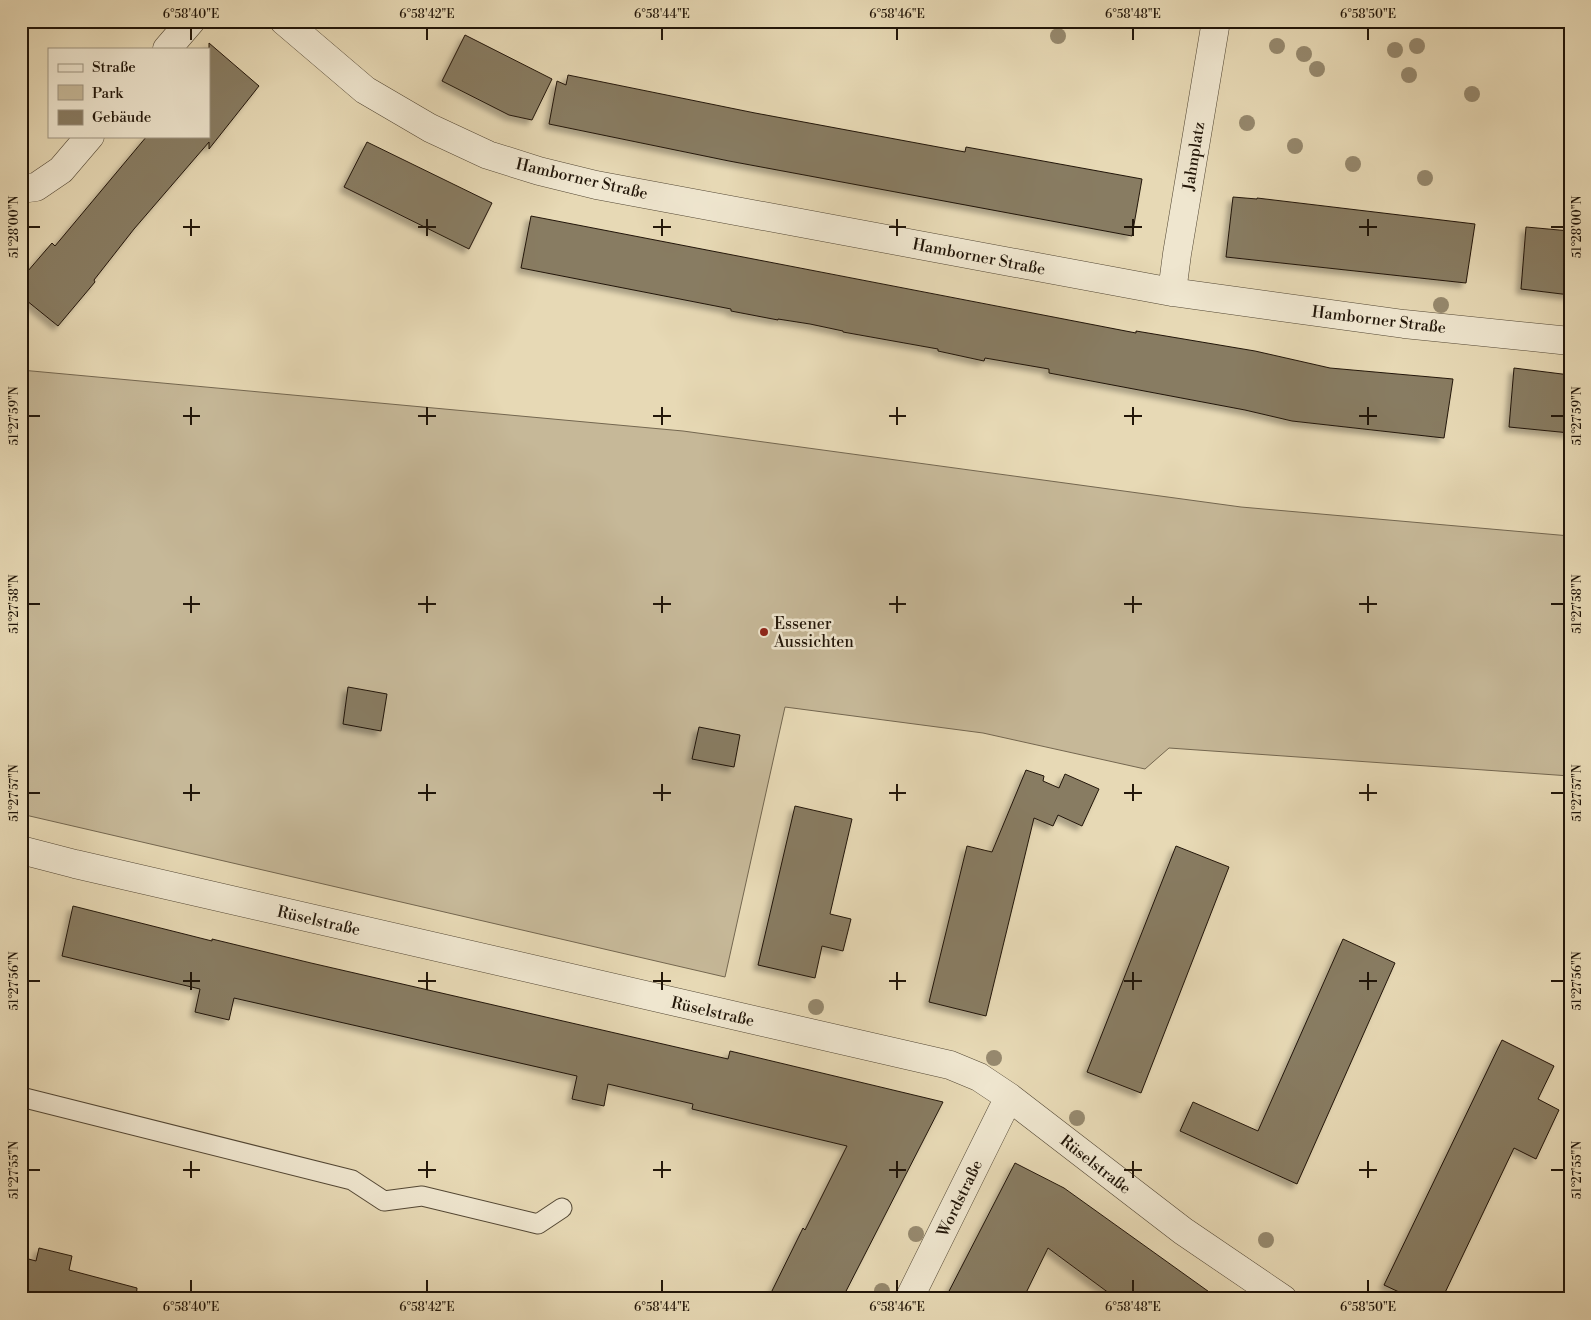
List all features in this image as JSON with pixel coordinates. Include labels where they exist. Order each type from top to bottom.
[{"type":"street","points":[[167,48],[191,21]]},
{"type":"street","name":"Hamborner Straße","points":[[284,21],[365,90],[430,128],[488,155],[539,171],[605,186],[1172,292],[1404,324],[1570,341]]},
{"type":"street","name":"Jahnplatz","points":[[1172,292],[1216,21]]},
{"type":"street","points":[[21,189],[36,187],[61,170],[88,138]]},
{"type":"street","name":"Rüselstraße","points":[[21,850],[950,1065],[979,1077],[1009,1098],[1183,1231],[1253,1290],[1283,1299]]},
{"type":"street","name":"Wordstraße","points":[[909,1299],[1009,1098]]},
{"type":"lane","points":[[21,1097],[352,1180],[384,1200],[422,1196],[538,1224],[562,1208]]},
{"type":"green space","points":[[21,370],[683,431],[1241,507],[1570,536],[1570,776],[1169,748],[1145,769],[983,733],[785,707],[725,977],[21,814]]},
{"type":"building","points":[[465,35],[552,79],[532,120],[509,115],[442,81]]},
{"type":"building","points":[[209,43],[259,86],[209,149],[209,142],[134,229],[94,280],[95,282],[58,326],[21,296],[21,279],[52,243],[55,246],[145,138],[210,138]]},
{"type":"building","points":[[568,75],[755,113],[965,152],[966,147],[1142,179],[1132,236],[729,161],[549,124],[557,81],[566,85]]},
{"type":"building","points":[[367,142],[492,203],[469,249],[344,187]]},
{"type":"building","points":[[1233,197],[1257,198],[1475,224],[1466,283],[1226,257]]},
{"type":"building","points":[[531,216],[1136,333],[1136,331],[1255,351],[1330,368],[1453,379],[1444,438],[1292,421],[1245,410],[1049,373],[1049,369],[985,358],[984,361],[938,351],[938,349],[731,311],[731,309],[521,268]]},
{"type":"building","points":[[1526,227],[1570,231],[1570,295],[1521,289]]},
{"type":"building","points":[[1514,368],[1570,375],[1570,433],[1509,427]]},
{"type":"building","points":[[348,687],[387,694],[381,731],[343,724]]},
{"type":"building","points":[[699,727],[740,735],[734,767],[692,759]]},
{"type":"building","points":[[1026,770],[1044,776],[1043,781],[1059,788],[1065,774],[1099,789],[1082,826],[1058,815],[1053,826],[1034,818],[986,1016],[929,1002],[967,846],[992,852]]},
{"type":"building","points":[[795,806],[852,819],[830,914],[851,919],[843,951],[822,946],[815,978],[758,965]]},
{"type":"building","points":[[1176,846],[1229,867],[1141,1093],[1087,1072]]},
{"type":"building","points":[[73,906],[212,941],[212,939],[728,1059],[730,1051],[943,1102],[842,1299],[768,1299],[847,1146],[692,1109],[693,1104],[608,1084],[604,1106],[572,1099],[577,1076],[234,998],[229,1020],[195,1012],[200,989],[62,956]]},
{"type":"building","points":[[1343,939],[1395,963],[1297,1184],[1180,1131],[1193,1102],[1258,1131]]},
{"type":"building","points":[[1502,1040],[1554,1066],[1538,1099],[1559,1110],[1536,1159],[1514,1148],[1442,1299],[1414,1299],[1384,1285]]},
{"type":"building","points":[[1015,1163],[1064,1188],[1219,1299],[1117,1299],[1048,1248],[1023,1299],[945,1299]]},
{"type":"building","points":[[39,1248],[72,1256],[69,1270],[137,1288],[136,1299],[21,1299],[21,1257],[36,1261]]},
{"type":"place","name":"Essener Aussichten","points":[[764,632]]}]
